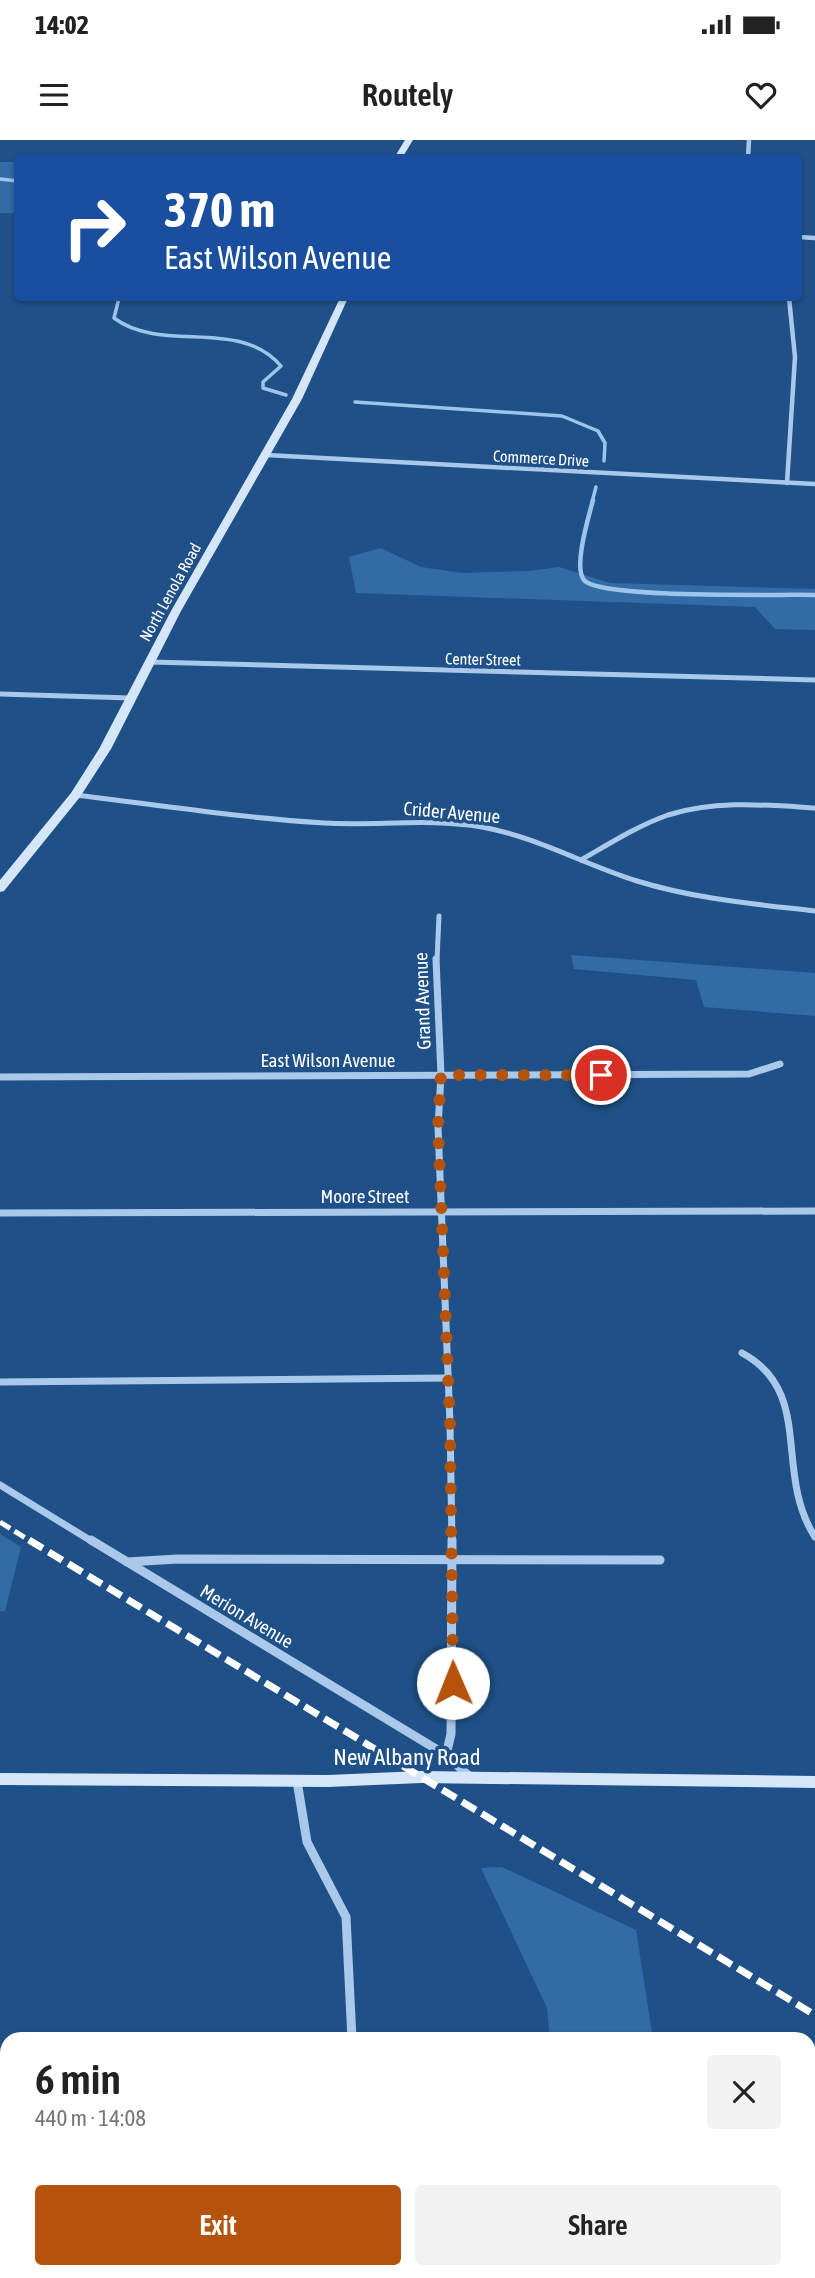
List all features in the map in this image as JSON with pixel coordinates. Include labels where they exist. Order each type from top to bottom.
[{"type":"main road","name":"North Lenola Road","points":[[2,884],[76,795],[105,749],[183,599],[309,376],[343,301]]},
{"type":"main road","name":"New Albany Road","points":[[0,1779],[297,1781],[421,1777],[815,1782]]},
{"type":"street","points":[[787,483],[795,357],[789,301]]},
{"type":"street","name":"Commerce Drive","points":[[266,455],[815,484]]},
{"type":"street","name":"Center Street","points":[[150,662],[815,680]]},
{"type":"street","points":[[0,694],[130,698]]},
{"type":"street","name":"Crider Avenue","points":[[76,795],[303,822],[471,826],[513,834],[621,876],[677,891],[815,911]]},
{"type":"street","points":[[581,860],[637,829],[684,811],[724,806],[815,808]]},
{"type":"street","name":"Grand Avenue","points":[[439,916],[436,946],[441,1075],[438,1127],[448,1378],[451,1559],[452,1719],[446,1755]]},
{"type":"street","name":"East Wilson Avenue","points":[[0,1077],[749,1074],[780,1064]]},
{"type":"street","name":"Moore Street","points":[[0,1213],[814,1210]]},
{"type":"street","points":[[742,1353],[763,1362],[781,1377],[791,1393]]},
{"type":"street","points":[[0,1382],[448,1378]]},
{"type":"street","points":[[800,1435],[798,1468],[803,1513],[807,1527],[815,1537]]},
{"type":"street","name":"Merion Avenue","points":[[0,1485],[446,1755],[474,1779]]},
{"type":"street","points":[[126,1562],[178,1559],[660,1560]]},
{"type":"street","points":[[297,1781],[307,1842],[346,1917],[352,2032]]},
{"type":"shaded area","points":[[0,162],[14,162],[14,213],[0,213]]},
{"type":"shaded area","points":[[381,548],[421,567],[462,573],[529,571],[559,567],[610,583],[815,589],[815,630],[775,629],[755,607],[356,593],[349,557]]},
{"type":"shaded area","points":[[571,955],[815,973],[815,1016],[704,1007],[696,980],[574,969]]},
{"type":"shaded area","points":[[0,1534],[21,1547],[5,1611],[0,1611]]},
{"type":"shaded area","points":[[502,1867],[636,1930],[652,2032],[549,2032],[547,2008],[481,1868]]},
{"type":"waterway","points":[[0,179],[14,181]]},
{"type":"waterway","points":[[118,301],[114,318],[133,328],[155,334],[223,339],[264,351],[281,366],[263,382],[263,388],[286,395]]},
{"type":"waterway","points":[[355,402],[562,416],[598,431],[605,443],[604,461]]},
{"type":"waterway","points":[[592,502],[596,487]]},
{"type":"waterway","points":[[593,500],[580,564],[584,580],[597,586],[655,593],[815,595]]},
{"type":"railway","points":[[0,1522],[32,1542]]},
{"type":"railway","points":[[29,1540],[815,2015]]},
{"type":"route","points":[[453,1683],[450,1423],[438,1127],[441,1075],[601,1075]]}]
